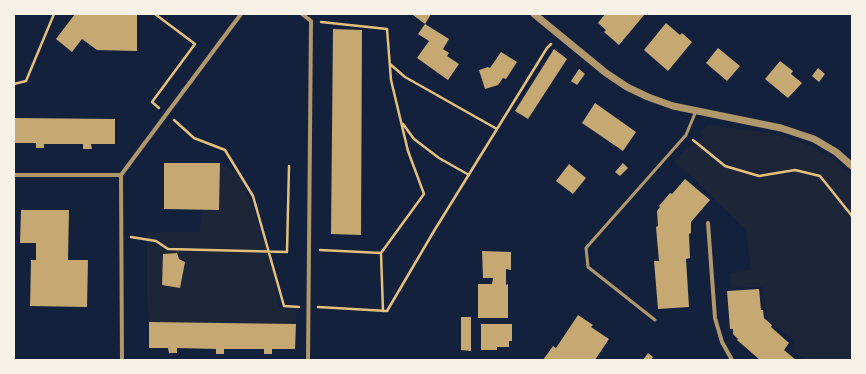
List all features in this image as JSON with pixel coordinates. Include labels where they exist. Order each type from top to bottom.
[{"type":"street","points":[[122,360],[121,175],[241,14]]},
{"type":"street","points":[[302,14],[311,21],[308,360]]},
{"type":"street","points":[[534,14],[606,73],[627,87],[648,97],[673,106],[781,128],[814,139],[836,152],[852,166]]},
{"type":"street","points":[[14,175],[121,175]]},
{"type":"street","points":[[708,223],[715,318],[722,342],[732,360]]},
{"type":"lane","points":[[655,320],[588,267],[586,248],[686,135],[696,111]]},
{"type":"path","points":[[14,84],[26,81],[54,14]]},
{"type":"path","points":[[155,14],[195,44],[152,102],[194,138],[225,150],[253,196],[284,306],[383,312],[387,311],[434,231],[547,48],[559,34]]},
{"type":"path","points":[[311,21],[386,29],[391,80],[408,151],[424,194],[381,253],[383,312]]},
{"type":"path","points":[[390,64],[405,77],[497,129]]},
{"type":"path","points":[[401,122],[414,139],[432,154],[469,175]]},
{"type":"path","points":[[686,135],[725,166],[759,176],[795,170],[820,176],[852,216]]},
{"type":"path","points":[[121,235],[156,241],[168,249],[287,252],[289,166]]},
{"type":"path","points":[[309,249],[381,253]]},
{"type":"shaded area","points":[[707,125],[770,133],[797,141],[815,148],[835,161],[852,176],[852,360],[805,360],[792,350],[794,340],[767,320],[762,287],[731,288],[729,273],[751,270],[746,230],[692,177],[674,162],[691,144],[693,145],[704,135],[700,132]]},
{"type":"shaded area","points":[[220,163],[239,173],[254,210],[273,270],[278,307],[296,308],[296,324],[149,323],[147,296],[147,232],[200,232],[201,210],[219,210]]},
{"type":"building","points":[[75,14],[137,14],[137,51],[97,50],[82,39],[72,52],[56,39]]},
{"type":"building","points":[[431,14],[425,24],[413,15]]},
{"type":"building","points":[[605,14],[645,14],[619,45],[604,32],[606,30],[598,23]]},
{"type":"building","points":[[666,23],[680,35],[682,33],[692,42],[668,71],[644,50]]},
{"type":"building","points":[[425,24],[449,39],[443,49],[449,53],[447,56],[459,64],[448,80],[417,58],[429,41],[418,34]]},
{"type":"building","points":[[333,29],[362,30],[361,235],[331,234]]},
{"type":"building","points":[[718,48],[740,66],[727,81],[706,63]]},
{"type":"building","points":[[554,49],[567,59],[528,119],[515,111]]},
{"type":"building","points":[[501,52],[517,62],[506,79],[503,78],[498,85],[485,89],[479,70],[488,67],[490,68]]},
{"type":"building","points":[[780,61],[793,71],[791,74],[802,83],[788,98],[765,79]]},
{"type":"building","points":[[818,68],[825,74],[819,82],[812,76]]},
{"type":"building","points":[[579,69],[585,74],[577,85],[571,81]]},
{"type":"building","points":[[595,103],[636,132],[623,151],[582,123]]},
{"type":"building","points":[[14,118],[115,119],[115,144],[91,144],[92,149],[83,149],[83,144],[44,144],[44,148],[36,148],[36,143],[14,143]]},
{"type":"building","points":[[164,163],[220,163],[219,210],[164,209]]},
{"type":"building","points":[[623,163],[628,168],[620,176],[615,172]]},
{"type":"building","points":[[569,164],[586,178],[573,194],[556,181]]},
{"type":"building","points":[[685,179],[710,200],[691,222],[691,233],[689,234],[690,258],[686,259],[689,307],[658,309],[654,261],[659,261],[656,227],[658,226],[657,211],[660,207],[659,206],[670,193],[672,194]]},
{"type":"building","points":[[21,210],[69,210],[68,260],[88,260],[87,307],[30,306],[31,260],[36,260],[36,243],[20,243]]},
{"type":"building","points":[[482,251],[511,252],[511,270],[506,269],[506,285],[508,284],[508,318],[478,318],[478,284],[492,284],[493,278],[483,278]]},
{"type":"building","points":[[177,253],[179,259],[185,262],[180,288],[162,285],[163,254]]},
{"type":"building","points":[[759,289],[761,310],[763,310],[764,318],[772,325],[771,327],[789,343],[784,350],[796,360],[760,360],[737,340],[738,339],[733,334],[733,329],[730,329],[727,291]]},
{"type":"building","points":[[578,315],[593,325],[591,327],[609,339],[595,360],[543,360],[553,346],[556,348]]},
{"type":"building","points":[[461,317],[471,317],[471,351],[461,350]]},
{"type":"building","points":[[149,322],[296,324],[295,349],[272,349],[272,354],[264,354],[264,349],[224,349],[224,354],[216,354],[216,349],[177,348],[177,353],[169,353],[168,348],[149,348]]},
{"type":"building","points":[[481,324],[512,324],[512,341],[509,341],[509,347],[497,347],[497,350],[481,350]]},
{"type":"building","points":[[648,353],[653,357],[651,360],[643,360]]}]
